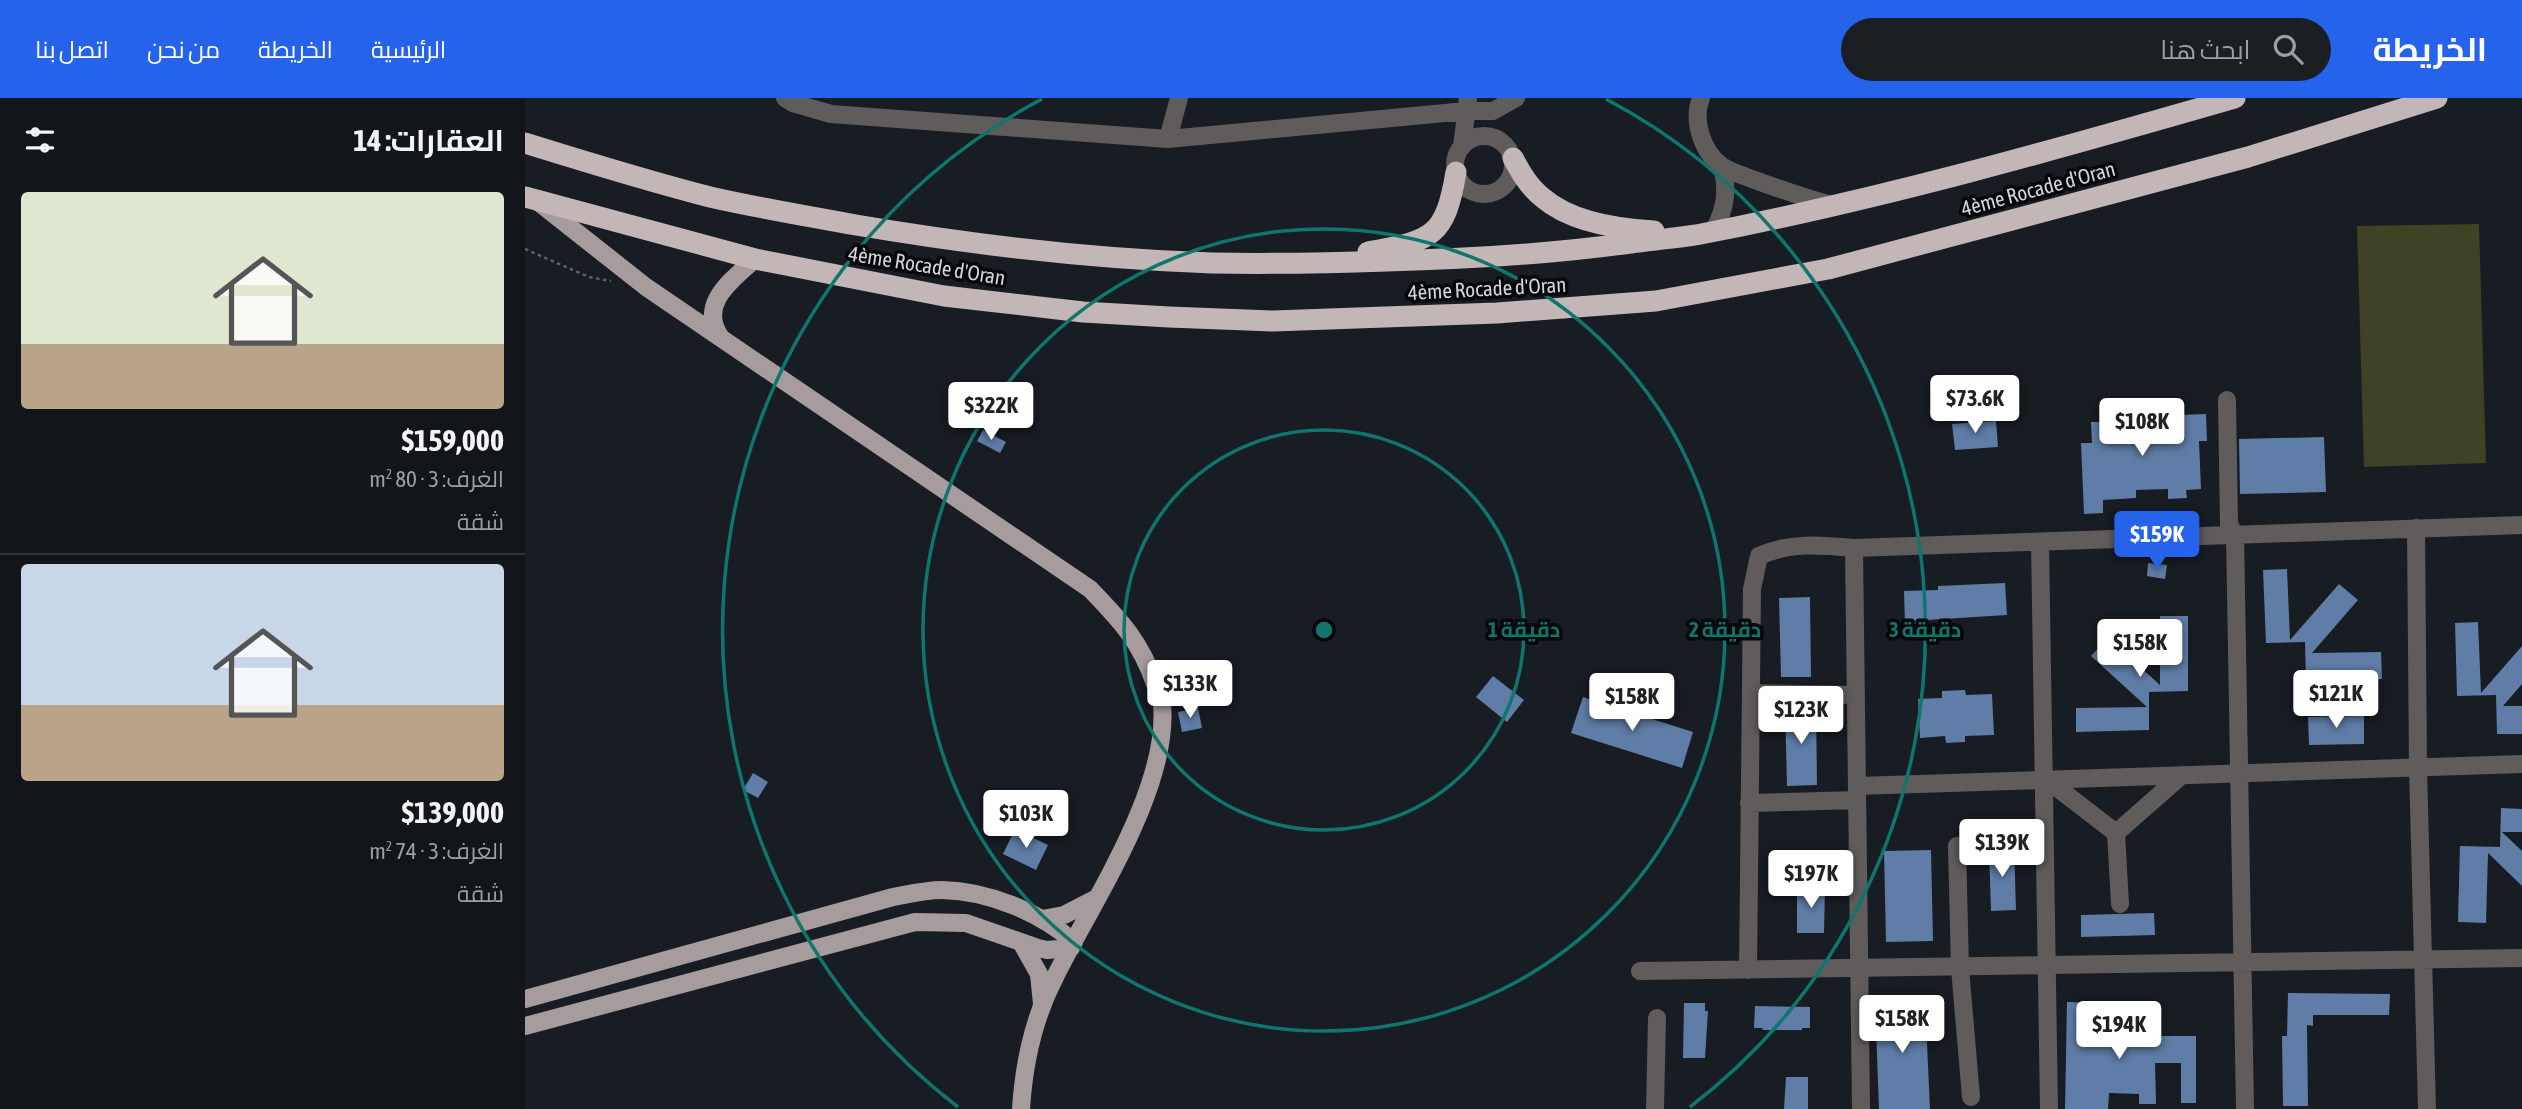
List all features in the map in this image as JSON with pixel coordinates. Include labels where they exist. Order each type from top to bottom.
[{"type":"highway","name":"4ème Rocade d'Oran","points":[[525,143],[711,197],[792,214],[1023,249],[1213,263],[1444,260],[1546,253],[1708,232],[1951,178],[2235,98]]},
{"type":"highway","name":"4ème Rocade d'Oran","points":[[531,199],[755,259],[944,296],[1083,312],[1273,321],[1497,313],[1656,301],[1828,269],[2248,157],[2437,98]]},
{"type":"highway","points":[[1510,153],[1527,183],[1544,200],[1572,215],[1614,227],[1708,232]]},
{"type":"highway","points":[[1311,263],[1412,243],[1431,233],[1447,215],[1456,172]]},
{"type":"main road","points":[[531,199],[632,276],[1090,589],[1125,625],[1147,660],[1161,702],[1161,746],[1137,816],[1054,978],[1041,1009],[1030,1039],[1021,1109]]},
{"type":"main road","points":[[721,338],[713,324],[715,303],[731,280],[755,259]]},
{"type":"main road","points":[[525,999],[893,897],[922,892],[963,892],[1012,906],[1042,919],[1072,945]]},
{"type":"main road","points":[[1042,919],[1064,915],[1097,898]]},
{"type":"main road","points":[[525,1026],[915,922],[966,923],[1047,950],[1072,945]]},
{"type":"main road","points":[[1021,942],[1039,974],[1041,1009]]},
{"type":"street","points":[[785,98],[831,114],[1168,139],[1467,105],[1491,105],[1515,98]]},
{"type":"street","points":[[1168,139],[1179,98]]},
{"type":"street","points":[[1701,98],[1698,105],[1698,124],[1703,141],[1722,166],[1726,182],[1722,215],[1708,232]]},
{"type":"street","points":[[1462,147],[1467,105]]},
{"type":"street","points":[[1491,105],[1510,153],[1510,178],[1496,192],[1476,193],[1467,188],[1456,172],[1457,155],[1462,147],[1475,138],[1484,136],[1501,141],[1510,153]]},
{"type":"street","points":[[1722,166],[1777,188],[1834,206]]},
{"type":"street","points":[[2227,400],[2229,524],[2235,535],[2245,1109]]},
{"type":"street","points":[[1748,970],[1752,589],[1759,556],[1775,548],[1821,545],[1854,548],[2522,525]]},
{"type":"street","points":[[2416,528],[2427,1109]]},
{"type":"street","points":[[2040,542],[2046,779],[2049,1109]]},
{"type":"street","points":[[1854,548],[1861,1109]]},
{"type":"street","points":[[1751,693],[1856,695]]},
{"type":"street","points":[[1749,803],[2046,779],[2522,764]]},
{"type":"street","points":[[2116,833],[2182,775]]},
{"type":"street","points":[[2046,779],[2116,833],[2120,904]]},
{"type":"street","points":[[1957,846],[1960,968],[1971,1097]]},
{"type":"street","points":[[1640,971],[2522,958]]},
{"type":"street","points":[[1655,1109],[1657,1018]]},
{"type":"path","points":[[525,249],[609,282],[632,276]]},
{"type":"green space","points":[[2479,224],[2486,463],[2364,467],[2357,226]]},
{"type":"building","points":[[2206,414],[2207,441],[2199,441],[2201,489],[2186,490],[2187,498],[2168,499],[2168,489],[2136,490],[2136,498],[2103,500],[2103,513],[2084,514],[2081,443],[2092,443],[2091,422],[2100,422],[2100,418]]},
{"type":"building","points":[[1996,421],[1998,447],[1955,450],[1952,424]]},
{"type":"building","points":[[983,430],[1006,442],[1000,453],[977,441]]},
{"type":"building","points":[[2324,437],[2326,492],[2240,494],[2239,439]]},
{"type":"building","points":[[2148,563],[2167,565],[2165,579],[2147,576]]},
{"type":"building","points":[[2287,569],[2290,640],[2339,584],[2358,600],[2312,653],[2381,652],[2382,679],[2306,681],[2305,642],[2266,643],[2263,570]]},
{"type":"building","points":[[2005,583],[2007,615],[1927,620],[1928,624],[1905,625],[1904,591],[1938,590],[1938,586]]},
{"type":"building","points":[[1810,597],[1811,677],[1781,677],[1779,598]]},
{"type":"building","points":[[2160,616],[2188,616],[2188,691],[2149,692],[2149,730],[2076,732],[2076,708],[2147,707],[2091,656],[2108,638],[2160,685]]},
{"type":"building","points":[[2478,622],[2481,693],[2522,646],[2522,684],[2503,706],[2522,706],[2522,734],[2497,734],[2496,695],[2457,696],[2455,623]]},
{"type":"building","points":[[1493,676],[1524,700],[1507,722],[1476,697]]},
{"type":"building","points":[[1965,690],[1966,695],[1992,694],[1994,735],[1965,736],[1965,742],[1946,743],[1945,736],[1920,738],[1918,699],[1942,698],[1942,691]]},
{"type":"building","points":[[1583,697],[1693,732],[1682,768],[1571,733]]},
{"type":"building","points":[[1785,706],[1816,706],[1817,785],[1787,786]]},
{"type":"building","points":[[1198,708],[1202,728],[1182,732],[1178,712]]},
{"type":"building","points":[[2364,716],[2364,744],[2309,745],[2308,717]]},
{"type":"building","points":[[753,773],[768,782],[758,798],[743,790]]},
{"type":"building","points":[[2501,808],[2522,809],[2522,832],[2502,832],[2522,851],[2522,886],[2488,853],[2486,923],[2458,922],[2460,846],[2500,847]]},
{"type":"building","points":[[1015,829],[1048,845],[1036,870],[1003,854]]},
{"type":"building","points":[[2014,847],[2016,910],[1991,911],[1989,848]]},
{"type":"building","points":[[1931,850],[1933,941],[1886,942],[1884,851]]},
{"type":"building","points":[[1797,888],[1825,888],[1824,933],[1797,933]]},
{"type":"building","points":[[2154,913],[2155,935],[2081,937],[2081,915]]},
{"type":"building","points":[[2288,993],[2390,994],[2389,1015],[2313,1015],[2313,1026],[2307,1025],[2308,1106],[2283,1106],[2282,1036],[2287,1036]]},
{"type":"building","points":[[1925,999],[1930,1109],[1879,1109],[1875,1001]]},
{"type":"building","points":[[2067,1002],[2107,1003],[2107,1042],[2139,1042],[2139,1036],[2196,1036],[2196,1103],[2181,1103],[2181,1063],[2155,1063],[2156,1104],[2139,1104],[2139,1094],[2109,1093],[2108,1109],[2065,1109]]},
{"type":"building","points":[[1684,1003],[1705,1003],[1705,1011],[1708,1011],[1705,1058],[1683,1058]]},
{"type":"building","points":[[1755,1006],[1810,1007],[1810,1028],[1754,1028]]},
{"type":"building","points":[[1786,1077],[1808,1077],[1808,1109],[1784,1109]]}]
